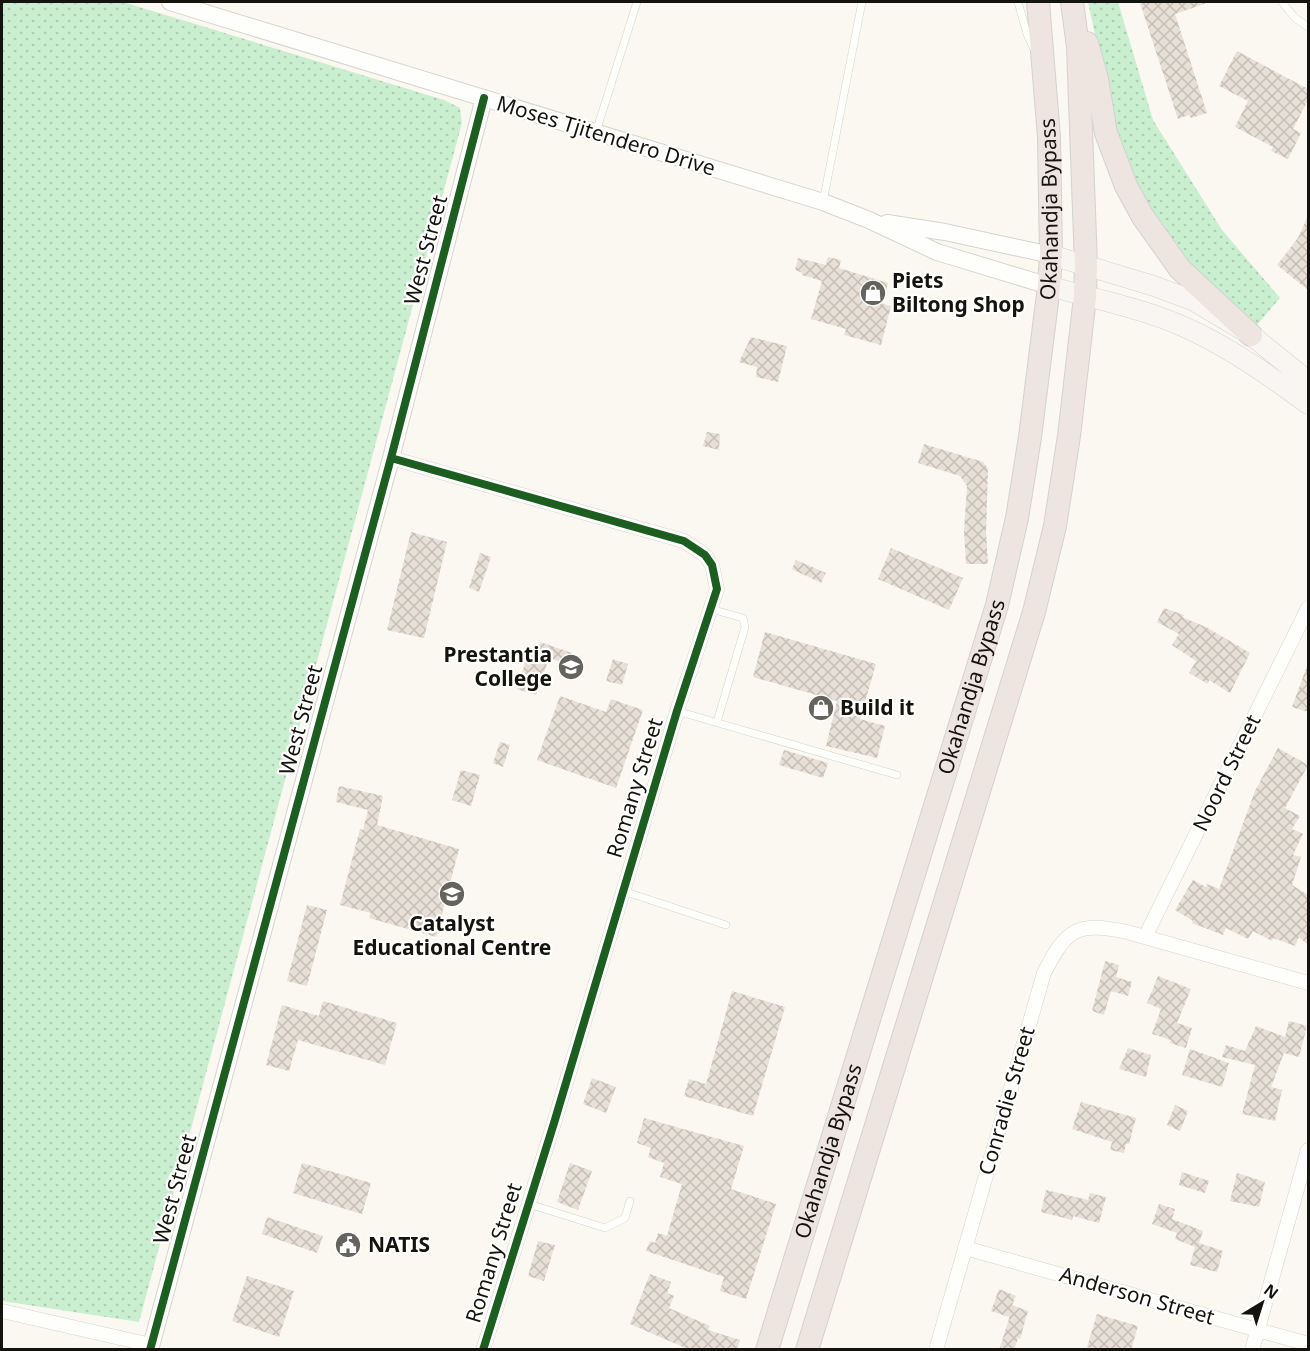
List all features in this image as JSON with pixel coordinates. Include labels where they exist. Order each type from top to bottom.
[{"type":"highway","name":"Okahandja Bypass","points":[[767,1350],[997,605],[1019,507],[1030,437],[1051,255],[1049,137],[1038,2]]},
{"type":"highway","name":"Okahandja Bypass","points":[[807,1350],[1034,612],[1055,526],[1069,436],[1085,297],[1086,265],[1078,47],[1073,2]]},
{"type":"highway","points":[[1073,2],[1097,79],[1107,133],[1125,186],[1156,238],[1180,268],[1251,335]]},
{"type":"main road","name":"Moses Tjitendero Drive","points":[[1051,255],[1154,286],[1194,301],[1251,335],[1308,381]]},
{"type":"main road","name":"Moses Tjitendero Drive","points":[[1049,286],[1140,311],[1191,330],[1233,351],[1266,372],[1308,404]]},
{"type":"street","name":"Moses Tjitendero Drive","points":[[170,2],[193,5],[484,98],[823,202],[869,220],[938,252],[1049,286]]},
{"type":"street","name":"West Street","points":[[151,1347],[390,458],[484,98]]},
{"type":"street","name":"Moses Tjitendero Drive","points":[[869,220],[945,232],[1051,255]]},
{"type":"street","name":"Romany Street","points":[[390,458],[684,541],[705,555],[712,565],[717,589],[676,711],[529,1204],[483,1350]]},
{"type":"street","name":"Noord Street","points":[[1145,937],[1308,608]]},
{"type":"street","name":"Conradie Street","points":[[936,1350],[1044,973],[1062,941],[1086,927],[1103,927],[1308,983]]},
{"type":"street","points":[[1252,1350],[1308,1150]]},
{"type":"street","name":"Anderson Street","points":[[965,1248],[1308,1344]]},
{"type":"street","points":[[2,1311],[151,1347]]},
{"type":"lane","points":[[596,132],[637,2]]},
{"type":"lane","points":[[823,202],[862,2]]},
{"type":"lane","points":[[1018,2],[1027,34],[1042,65]]},
{"type":"lane","points":[[1282,2],[1295,18],[1308,27]]},
{"type":"lane","points":[[711,609],[743,618],[745,627],[717,722]]},
{"type":"lane","points":[[676,711],[897,775]]},
{"type":"lane","points":[[623,891],[726,925]]},
{"type":"lane","points":[[529,1204],[605,1228],[625,1218],[630,1201]]},
{"type":"green space","points":[[2,2],[123,2],[444,100],[460,108],[462,123],[139,1322],[2,1301]]},
{"type":"green space","points":[[1088,2],[1118,2],[1153,120],[1222,230],[1280,298],[1257,325],[1198,273],[1153,214],[1129,170],[1116,133]]},
{"type":"building","points":[[1140,3],[1207,3],[1175,14],[1207,113],[1178,119]]},
{"type":"building","points":[[1237,51],[1308,89],[1308,100],[1293,129],[1301,133],[1288,159],[1271,151],[1273,147],[1235,127],[1248,101],[1219,86]]},
{"type":"building","points":[[1308,216],[1308,290],[1277,265],[1298,238]]},
{"type":"building","points":[[828,257],[841,260],[839,268],[888,283],[882,304],[891,306],[881,345],[844,335],[846,329],[811,319],[822,281],[802,275],[803,273],[795,270],[798,258],[826,265]]},
{"type":"building","points":[[751,337],[787,346],[778,382],[756,377],[757,367],[739,362]]},
{"type":"building","points":[[707,432],[720,434],[719,450],[703,446]]},
{"type":"building","points":[[924,444],[983,462],[988,469],[986,532],[988,564],[966,564],[964,531],[967,486],[960,476],[918,463]]},
{"type":"building","points":[[411,532],[447,542],[424,638],[387,630]]},
{"type":"building","points":[[891,548],[963,578],[949,610],[878,579]]},
{"type":"building","points":[[480,553],[491,557],[479,592],[469,588]]},
{"type":"building","points":[[796,560],[826,573],[821,583],[792,569]]},
{"type":"building","points":[[1164,608],[1184,615],[1182,617],[1206,627],[1250,653],[1230,693],[1209,680],[1208,684],[1189,673],[1196,661],[1172,645],[1179,634],[1157,622]]},
{"type":"building","points":[[765,632],[876,664],[860,719],[885,726],[877,758],[826,746],[837,701],[753,677]]},
{"type":"building","points":[[540,642],[572,653],[569,664],[549,658],[536,695],[517,689],[527,657],[530,658],[533,648],[538,649]]},
{"type":"building","points":[[613,659],[628,664],[622,685],[606,681]]},
{"type":"building","points":[[1308,667],[1308,712],[1292,707]]},
{"type":"building","points":[[560,696],[606,712],[611,699],[643,710],[616,788],[537,760]]},
{"type":"building","points":[[500,742],[510,745],[503,767],[493,763]]},
{"type":"building","points":[[1278,748],[1308,765],[1285,808],[1300,816],[1292,829],[1303,834],[1293,855],[1301,857],[1292,885],[1308,895],[1308,945],[1299,937],[1295,946],[1273,938],[1272,941],[1253,931],[1248,939],[1226,928],[1223,935],[1192,923],[1193,921],[1175,910],[1193,880],[1206,887],[1207,884],[1219,889],[1255,791]]},
{"type":"building","points":[[784,750],[828,763],[823,778],[779,765]]},
{"type":"building","points":[[461,770],[480,775],[471,806],[452,800]]},
{"type":"building","points":[[339,786],[383,796],[377,825],[459,849],[436,937],[369,918],[371,913],[340,905],[360,829],[363,830],[368,810],[336,802]]},
{"type":"building","points":[[307,905],[327,910],[307,986],[287,981]]},
{"type":"building","points":[[1105,961],[1119,965],[1116,977],[1132,982],[1128,996],[1111,991],[1104,1015],[1092,1011]]},
{"type":"building","points":[[1158,976],[1191,989],[1177,1023],[1192,1028],[1186,1048],[1152,1034],[1161,1009],[1147,1003]]},
{"type":"building","points":[[732,991],[785,1007],[753,1116],[684,1096],[689,1079],[706,1084]]},
{"type":"building","points":[[323,1001],[397,1023],[385,1065],[298,1040],[289,1071],[266,1065],[282,1005],[319,1016]]},
{"type":"building","points":[[1289,1021],[1307,1026],[1299,1057],[1284,1053],[1271,1087],[1282,1090],[1275,1121],[1242,1114],[1255,1065],[1222,1057],[1226,1045],[1245,1051],[1256,1026],[1285,1037]]},
{"type":"building","points":[[1128,1048],[1151,1055],[1146,1077],[1119,1069]]},
{"type":"building","points":[[1190,1049],[1229,1063],[1222,1087],[1182,1075]]},
{"type":"building","points":[[592,1078],[616,1087],[606,1113],[583,1104]]},
{"type":"building","points":[[1081,1102],[1136,1118],[1129,1144],[1126,1144],[1124,1153],[1110,1150],[1112,1142],[1072,1129]]},
{"type":"building","points":[[1175,1105],[1188,1111],[1180,1131],[1167,1125]]},
{"type":"building","points":[[644,1118],[744,1146],[731,1189],[776,1204],[746,1299],[720,1291],[724,1277],[646,1251],[650,1241],[655,1243],[658,1233],[667,1236],[682,1184],[660,1177],[664,1163],[648,1157],[651,1148],[637,1143]]},
{"type":"building","points":[[302,1163],[371,1183],[362,1214],[293,1193]]},
{"type":"building","points":[[570,1163],[592,1171],[578,1210],[557,1202]]},
{"type":"building","points":[[1182,1172],[1209,1181],[1205,1193],[1179,1185]]},
{"type":"building","points":[[1237,1173],[1265,1182],[1259,1207],[1230,1201]]},
{"type":"building","points":[[1046,1190],[1088,1200],[1090,1193],[1106,1197],[1099,1223],[1073,1216],[1072,1220],[1041,1212]]},
{"type":"building","points":[[1159,1204],[1175,1209],[1172,1219],[1203,1231],[1199,1243],[1223,1251],[1217,1272],[1190,1265],[1195,1247],[1175,1239],[1177,1233],[1152,1224]]},
{"type":"building","points":[[267,1217],[323,1236],[317,1253],[262,1234]]},
{"type":"building","points":[[538,1241],[555,1245],[544,1281],[528,1276]]},
{"type":"building","points":[[650,1274],[671,1282],[667,1293],[674,1296],[669,1308],[710,1326],[708,1330],[740,1340],[737,1350],[690,1350],[630,1324]]},
{"type":"building","points":[[247,1276],[294,1291],[279,1337],[232,1321]]},
{"type":"building","points":[[999,1289],[1016,1296],[1012,1305],[1028,1311],[1020,1339],[1018,1338],[1014,1350],[999,1350],[1009,1317],[991,1311]]},
{"type":"building","points":[[1097,1314],[1138,1326],[1131,1350],[1096,1350],[1087,1347]]},
{"type":"cycle path","points":[[150,1350],[391,458],[484,98]]},
{"type":"cycle path","points":[[391,458],[684,541],[705,555],[712,565],[717,589],[677,711],[554,1123],[483,1350]]},
{"type":"place","name":"Piets Biltong Shop","points":[[873,293]]},
{"type":"place","name":"Prestantia College","points":[[571,667]]},
{"type":"place","name":"Build it","points":[[821,708]]},
{"type":"place","name":"Catalyst Educational Centre","points":[[452,894]]},
{"type":"place","name":"NATIS","points":[[348,1245]]}]
